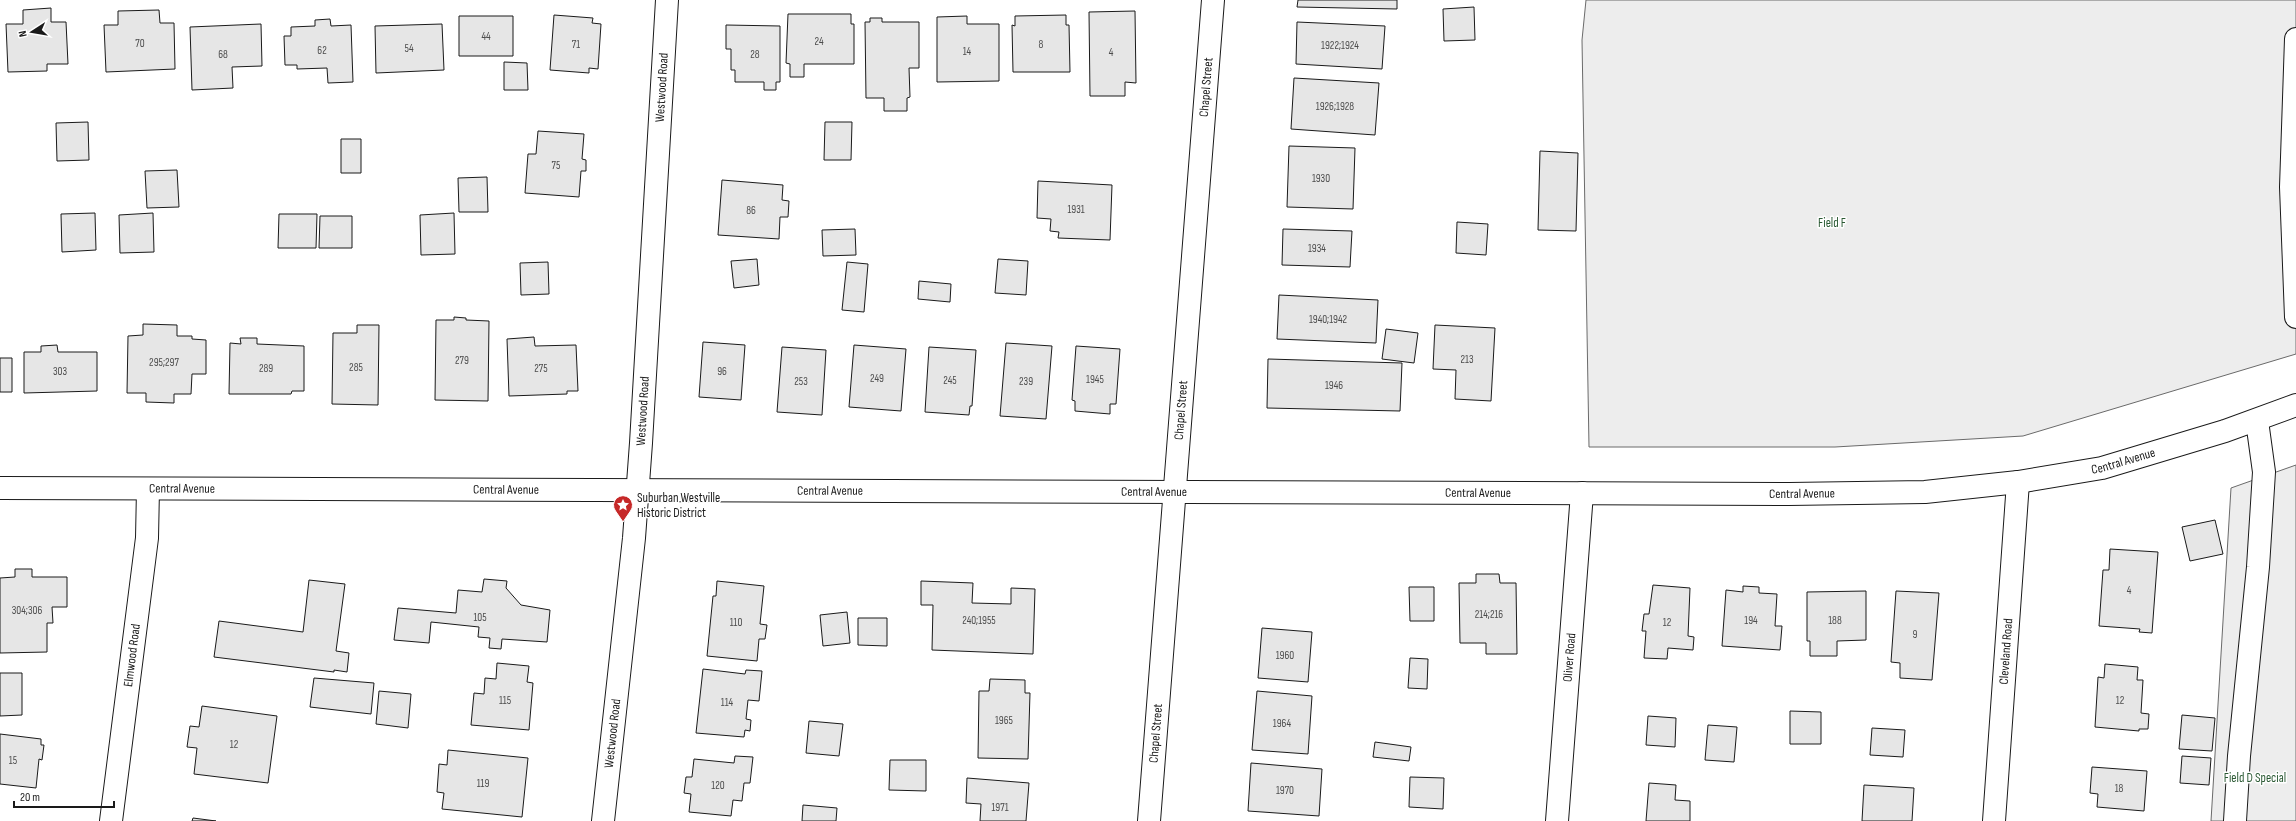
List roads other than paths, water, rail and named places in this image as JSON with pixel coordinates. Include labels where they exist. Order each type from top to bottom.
[{"type":"street","name":"Westwood Road","points":[[603,821],[638,491],[667,0]]},
{"type":"street","name":"Chapel Street","points":[[1149,821],[1213,0]]},
{"type":"street","points":[[2296,40],[2291,187],[2296,317]]},
{"type":"street","name":"Central Avenue","points":[[0,488],[1789,494],[1925,492],[2018,482],[2102,468],[2168,450],[2257,421],[2296,405]]},
{"type":"street","points":[[2235,821],[2239,756],[2258,567],[2264,472],[2257,421]]},
{"type":"street","name":"Cleveland Road","points":[[1994,821],[2018,482]]},
{"type":"street","name":"Elmwood Road","points":[[111,821],[147,538],[148,489]]},
{"type":"street","name":"Oliver Road","points":[[1557,821],[1582,493]]},
{"type":"place","name":"Suburban Westville Historic District","points":[[623,522]]},
{"type":"park label","name":"Field F","points":[[1832,223]]},
{"type":"park label","name":"Field D Special","points":[[2255,778]]}]
